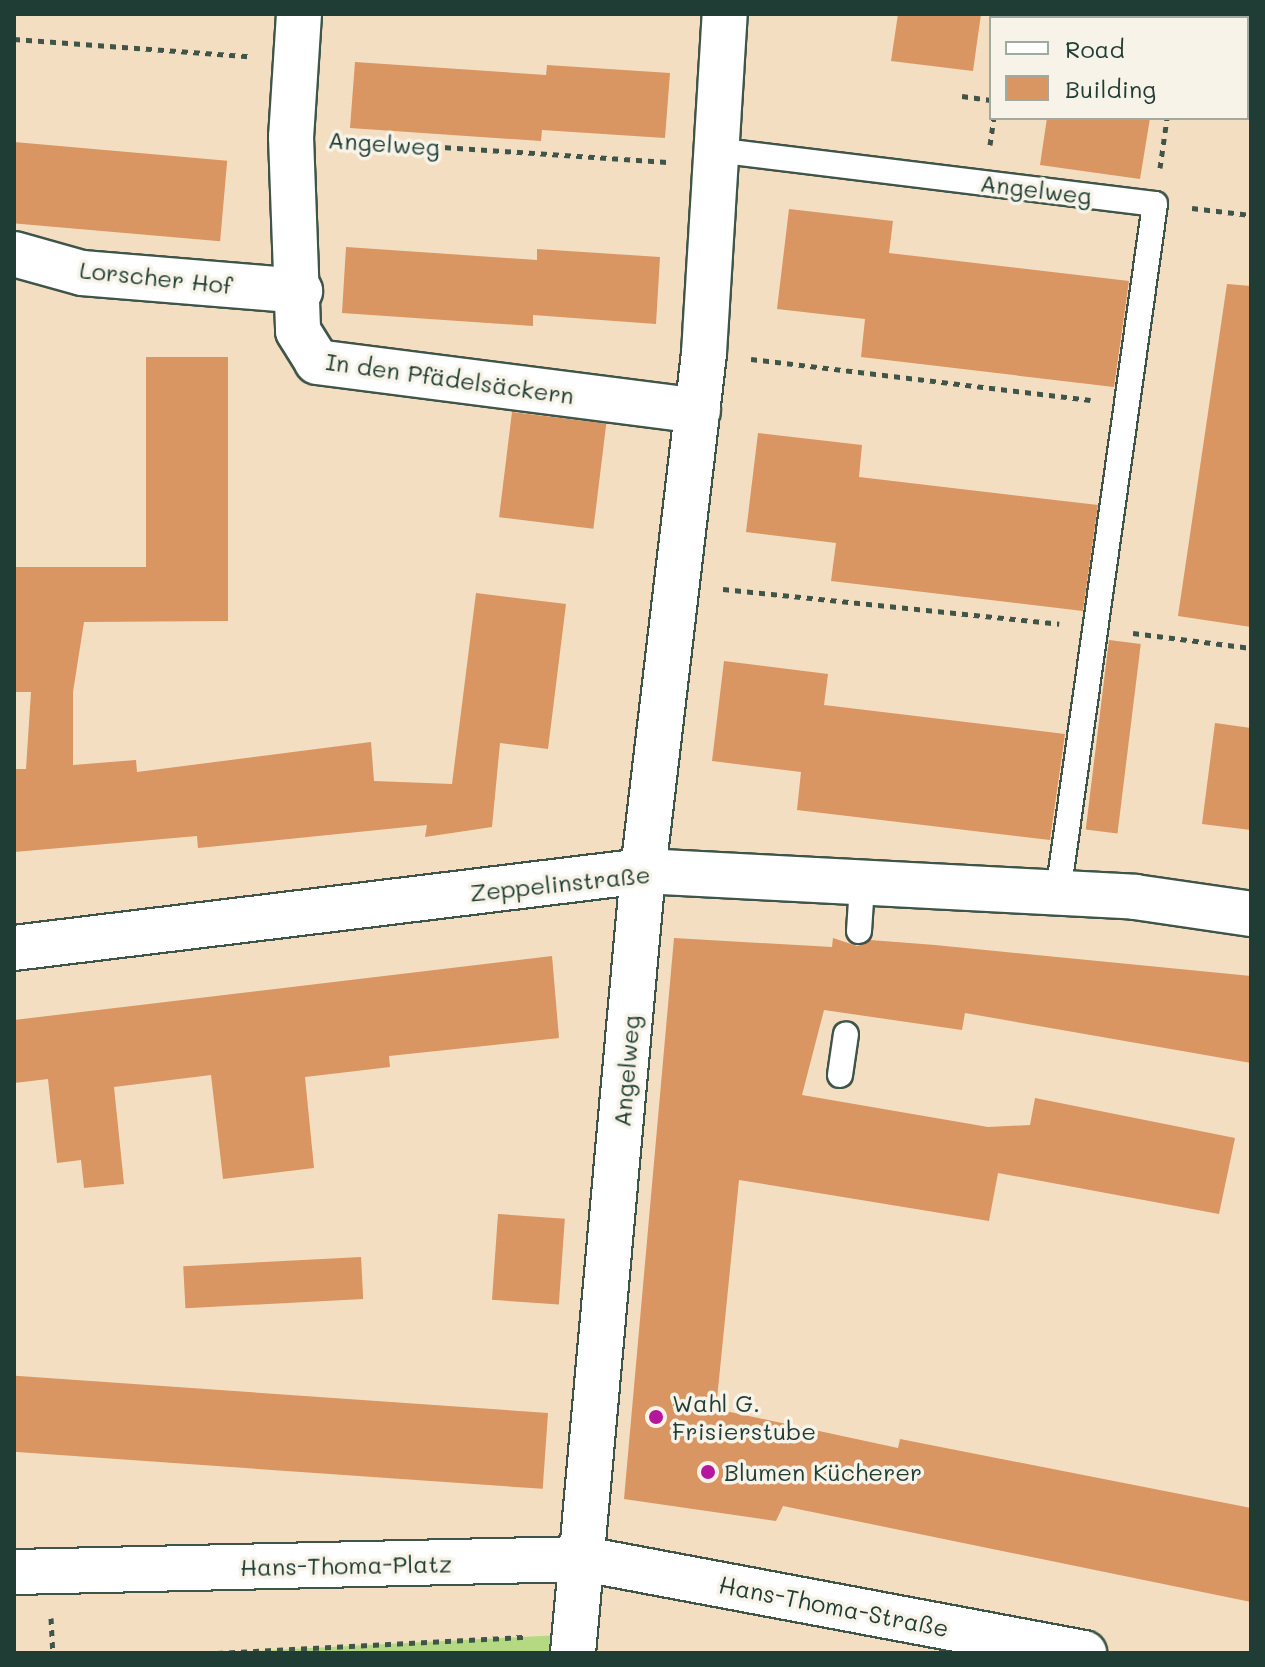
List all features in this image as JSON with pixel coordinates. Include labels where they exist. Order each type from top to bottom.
[{"type":"street","name":"In den Pfädelsäckern","points":[[299,14],[291,137],[300,291],[298,331],[317,362],[698,411]]},
{"type":"street","name":"Angelweg","points":[[584,1559],[643,871],[704,353],[725,14]]},
{"type":"street","name":"Lorscher Hof","points":[[14,254],[82,273],[300,291]]},
{"type":"street","name":"Zeppelinstraße","points":[[14,948],[643,871],[862,886],[1135,897],[1251,914]]},
{"type":"street","name":"Hans-Thoma-Platz","points":[[14,1572],[584,1559]]},
{"type":"street","points":[[574,1644],[584,1559]]},
{"type":"street","name":"Hans-Thoma-Straße","points":[[584,1559],[1084,1653]]},
{"type":"lane","name":"Angelweg","points":[[716,158],[1155,204]]},
{"type":"lane","points":[[1058,893],[1155,204]]},
{"type":"lane","points":[[859,931],[862,886]]},
{"type":"lane","points":[[840,1075],[846,1034]]},
{"type":"path","points":[[14,39],[294,59]]},
{"type":"path","points":[[962,96],[989,100]]},
{"type":"path","points":[[1167,120],[1155,204],[1251,215]]},
{"type":"path","name":"Angelweg","points":[[291,137],[716,158]]},
{"type":"path","points":[[704,353],[1128,405]]},
{"type":"path","points":[[677,584],[1095,628],[1251,648]]},
{"type":"path","points":[[217,1653],[574,1644]]},
{"type":"green space","points":[[560,1635],[559,1653],[217,1653]]},
{"type":"building","points":[[898,14],[981,14],[973,71],[891,61]]},
{"type":"building","points":[[355,62],[546,75],[547,65],[670,73],[665,138],[542,130],[541,141],[350,128]]},
{"type":"building","points":[[1047,120],[1150,120],[1140,179],[1040,165]]},
{"type":"building","points":[[14,142],[227,161],[220,241],[14,223]]},
{"type":"building","points":[[789,209],[893,221],[889,253],[1129,281],[1114,387],[861,357],[865,319],[777,309]]},
{"type":"building","points":[[346,247],[537,260],[537,249],[660,257],[656,324],[533,315],[533,326],[342,313]]},
{"type":"building","points":[[1227,284],[1251,286],[1251,627],[1178,616]]},
{"type":"building","points":[[146,357],[228,357],[228,621],[84,622],[73,692],[73,765],[136,760],[137,772],[371,742],[374,781],[452,784],[476,593],[566,604],[548,749],[500,743],[492,827],[425,837],[427,825],[198,848],[197,836],[14,852],[14,769],[26,769],[31,692],[14,692],[14,567],[146,567]]},
{"type":"building","points":[[512,412],[606,424],[593,529],[499,517]]},
{"type":"building","points":[[758,433],[862,445],[859,477],[1098,505],[1083,611],[831,581],[836,543],[746,532]]},
{"type":"building","points":[[1109,640],[1141,644],[1117,833],[1086,830]]},
{"type":"building","points":[[724,661],[828,674],[824,705],[1065,734],[1050,840],[797,810],[801,772],[712,761]]},
{"type":"building","points":[[1215,723],[1251,728],[1251,830],[1202,824]]},
{"type":"building","points":[[674,938],[832,947],[833,938],[857,946],[870,940],[1251,976],[1251,1063],[965,1013],[962,1030],[824,1010],[802,1095],[988,1127],[1030,1125],[1035,1098],[1235,1138],[1219,1214],[998,1173],[989,1221],[739,1180],[716,1409],[898,1448],[900,1439],[1251,1508],[1251,1602],[783,1506],[776,1521],[624,1499]]},
{"type":"building","points":[[552,956],[559,1038],[389,1056],[390,1067],[305,1077],[314,1168],[223,1179],[211,1075],[114,1087],[124,1184],[84,1188],[81,1160],[57,1163],[48,1079],[14,1083],[14,1020]]},
{"type":"building","points":[[498,1214],[565,1219],[559,1304],[492,1300]]},
{"type":"building","points":[[361,1257],[363,1299],[185,1308],[183,1266]]},
{"type":"building","points":[[15,1376],[548,1413],[543,1489],[14,1452]]},
{"type":"place","name":"Wahl G. Frisierstube","points":[[656,1417]]},
{"type":"place","name":"Blumen Kücherer","points":[[708,1472]]}]
